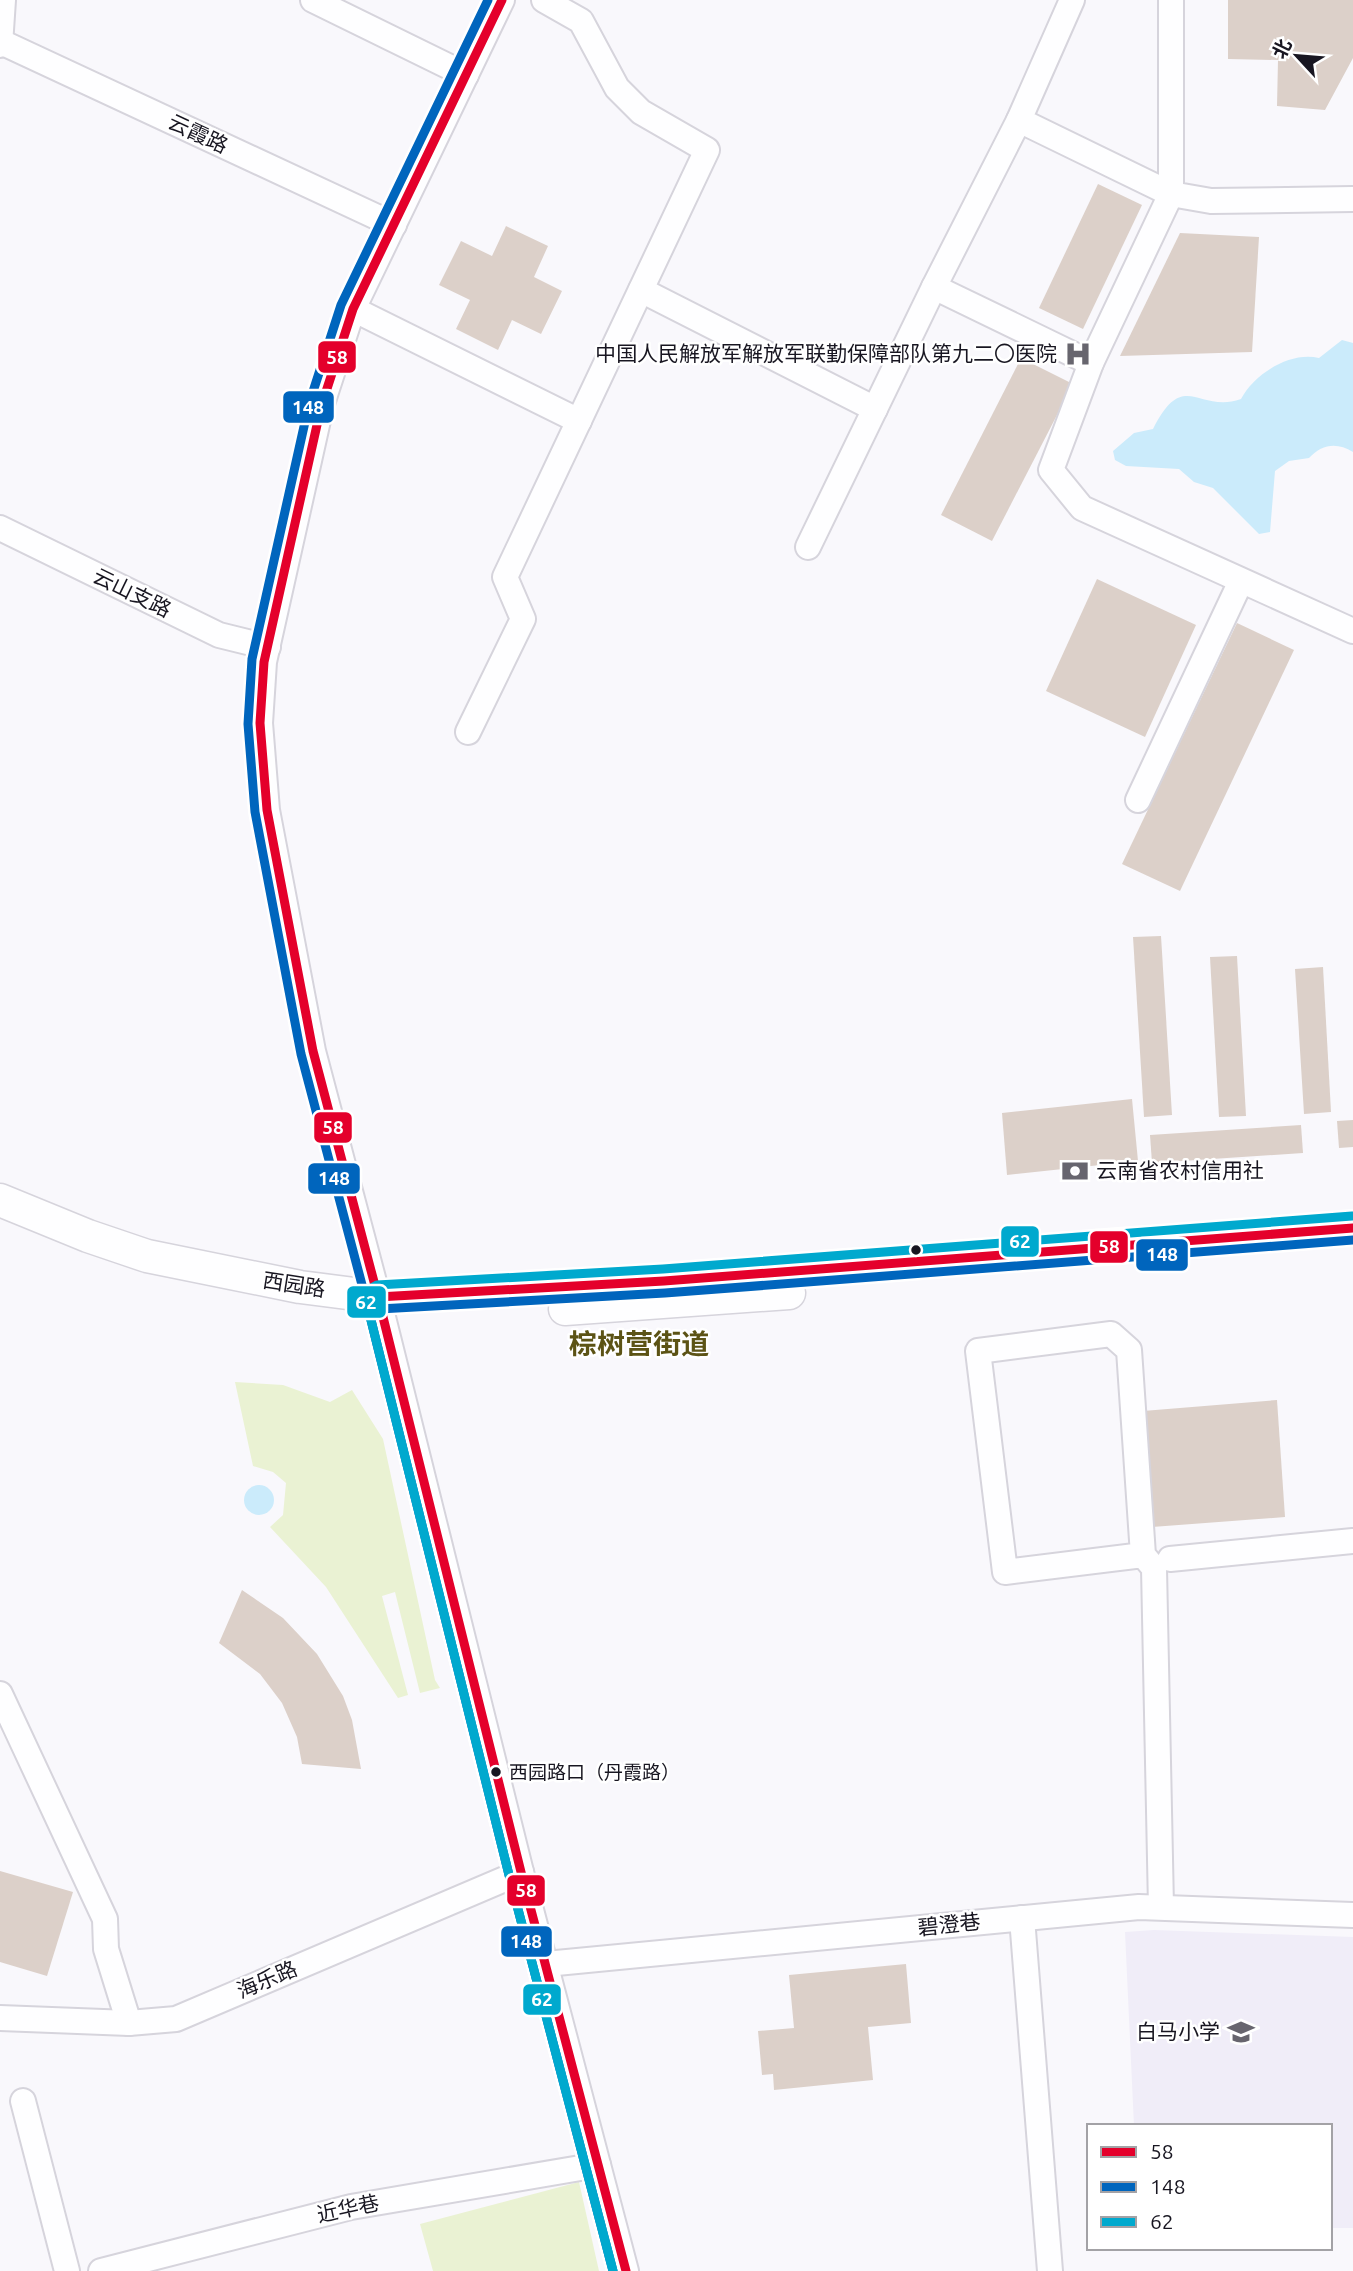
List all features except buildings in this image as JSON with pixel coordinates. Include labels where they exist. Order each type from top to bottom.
[{"type":"main road","name":"西园路","points":[[0,1200],[88,1236],[147,1255],[381,1307],[664,1281],[1353,1227]]},
{"type":"main road","name":"西园路","points":[[0,1222],[81,1255],[142,1275],[297,1307],[657,1304],[1353,1248]]},
{"type":"street","points":[[1,44],[3,0]]},
{"type":"street","points":[[313,0],[466,75]]},
{"type":"street","points":[[502,0],[354,309],[321,407],[268,647],[260,723],[271,836],[313,1051],[381,1307],[521,1872],[626,2271]]},
{"type":"street","points":[[468,732],[523,619],[505,577],[707,149],[641,112],[617,88],[581,21],[544,0]]},
{"type":"street","points":[[808,547],[934,287],[1020,120],[1072,0]]},
{"type":"street","points":[[1171,0],[1171,194],[1091,363],[1051,470],[1082,508],[1353,631]]},
{"type":"street","name":"云霞路","points":[[1,44],[394,225]]},
{"type":"street","points":[[1020,120],[1171,194],[1211,201],[1353,199]]},
{"type":"street","points":[[934,287],[1091,363]]},
{"type":"street","points":[[641,290],[875,409]]},
{"type":"street","points":[[354,309],[579,421]]},
{"type":"street","name":"云山支路","points":[[0,528],[219,635],[268,647]]},
{"type":"street","points":[[1138,800],[1241,580]]},
{"type":"street","points":[[1143,1555],[1005,1572],[978,1350],[1111,1334],[1129,1350],[1143,1555],[1154,1568],[1161,1907]]},
{"type":"street","points":[[1170,1559],[1353,1541]]},
{"type":"street","points":[[0,1694],[105,1919],[106,1950],[129,2023]]},
{"type":"street","name":"海乐路","points":[[0,2018],[129,2023],[176,2019],[521,1872]]},
{"type":"street","name":"碧澄巷","points":[[546,1964],[1161,1907],[1353,1915]]},
{"type":"street","points":[[1022,1918],[1050,2271]]},
{"type":"street","points":[[23,2101],[67,2271]]},
{"type":"street","name":"近华巷","points":[[101,2271],[351,2207],[598,2165]]},
{"type":"shaded area","name":"白马小学","points":[[1154,1930],[1353,1937],[1353,2228],[1332,2228],[1332,2124],[1134,2124],[1125,1932]]},
{"type":"green space","points":[[235,1382],[283,1385],[330,1402],[352,1390],[383,1439],[435,1680],[440,1688],[420,1693],[395,1592],[382,1596],[408,1695],[398,1698],[326,1587],[270,1527],[283,1515],[286,1483],[273,1472],[253,1466]]},
{"type":"green space","points":[[579,2182],[599,2271],[433,2271],[420,2224]]},
{"type":"water","points":[[1342,340],[1353,343],[1353,452],[1341,447],[1324,447],[1309,458],[1289,461],[1275,471],[1270,532],[1259,534],[1213,488],[1194,482],[1179,469],[1126,466],[1115,460],[1113,451],[1134,433],[1153,429],[1174,400],[1183,396],[1226,402],[1241,399],[1255,381],[1274,366],[1296,358],[1319,358]]},
{"type":"water","points":[[259,1485],[265,1486],[273,1494],[273,1506],[265,1514],[259,1515],[253,1514],[245,1506],[244,1500],[245,1494],[253,1486]]},
{"type":"transit line","name":"148","points":[[488,0],[341,305],[309,404],[252,659],[248,724],[255,812],[301,1054],[366,1300],[509,1875],[613,2271]]},
{"type":"transit line","name":"58","points":[[502,0],[353,309],[321,407],[264,662],[260,723],[267,810],[313,1051],[378,1297],[521,1872],[626,2271]]},
{"type":"transit line","name":"62","points":[[613,2271],[509,1875],[366,1300],[368,1290],[377,1285],[663,1269],[1352,1216]]},
{"type":"transit line","name":"58","points":[[378,1297],[664,1281],[1353,1228]]},
{"type":"transit line","name":"148","points":[[379,1309],[665,1293],[1353,1240]]},
{"type":"place","name":"中国人民解放军解放军联勤保障部队第九二〇医院","points":[[1078,354]]},
{"type":"place","name":"云南省农村信用社","points":[[1075,1171]]},
{"type":"place","name":"西园路口（丹霞路）","points":[[496,1772]]},
{"type":"place","name":"白马小学","points":[[1241,2032]]},
{"type":"district","name":"棕树营街道","points":[[639,1344]]}]
